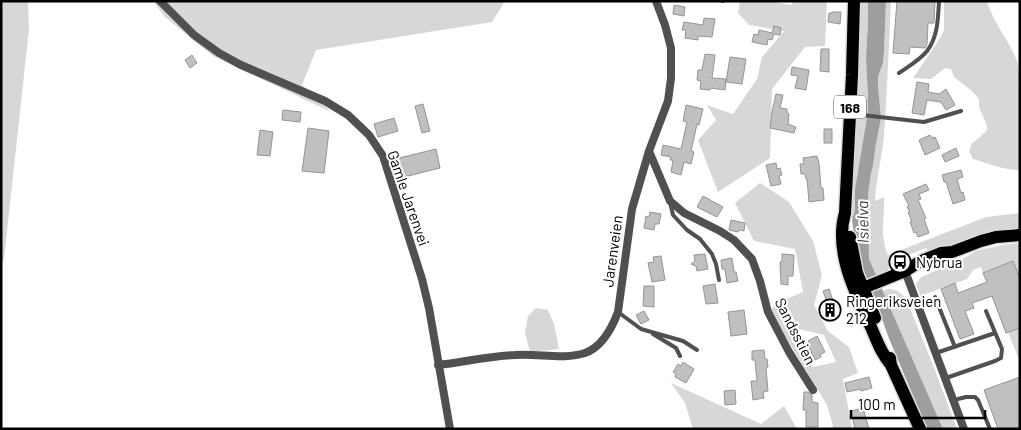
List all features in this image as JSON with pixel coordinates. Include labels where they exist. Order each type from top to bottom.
[{"type":"main road","name":"168","points":[[854,1],[845,212],[842,223],[843,249],[848,274],[862,289],[882,354],[891,365],[920,429]]},
{"type":"main road","points":[[862,289],[904,272],[941,253],[952,252],[988,239],[1020,236]]},
{"type":"street","name":"Gamle Jarenvei","points":[[160,1],[194,35],[219,53],[241,65],[325,101],[348,115],[369,135],[382,156],[422,279],[429,308],[450,429]]},
{"type":"street","name":"Jarenveien","points":[[438,365],[518,354],[569,356],[586,352],[596,345],[613,325],[618,312],[632,209],[649,151],[668,102],[671,78],[670,48],[656,1]]},
{"type":"street","points":[[649,151],[670,202]]},
{"type":"street","name":"Sandsstien","points":[[670,202],[684,213],[734,240],[752,259],[768,312],[789,352],[813,390]]},
{"type":"street","points":[[904,272],[964,429]]},
{"type":"lane","points":[[899,73],[928,50],[938,24],[939,1]]},
{"type":"lane","points":[[850,114],[924,122],[961,111]]},
{"type":"lane","points":[[670,202],[673,215],[687,230],[700,239],[712,254],[719,280]]},
{"type":"lane","points":[[935,297],[954,347]]},
{"type":"lane","points":[[618,312],[641,329],[683,342],[697,350]]},
{"type":"lane","points":[[946,378],[1001,358],[1002,349],[986,312]]},
{"type":"lane","points":[[649,332],[676,348],[680,356]]},
{"type":"lane","points":[[936,353],[995,333]]},
{"type":"lane","points":[[954,400],[975,397],[990,429]]},
{"type":"shaded area","points":[[1,1],[28,1],[29,29],[4,259],[1,264]]},
{"type":"shaded area","points":[[153,1],[505,1],[492,22],[316,50],[302,85],[331,112],[213,56],[165,17]]},
{"type":"shaded area","points":[[740,1],[770,1],[791,5],[794,1],[827,1],[825,46],[805,47],[772,89],[770,158],[718,192],[698,140],[716,120],[707,105],[733,114],[757,79],[762,57],[784,31],[749,25],[738,13]]},
{"type":"shaded area","points":[[858,1],[868,1],[866,57],[868,111],[855,189],[855,210],[852,220],[851,196],[856,119],[858,117],[855,107]]},
{"type":"shaded area","points":[[886,1],[891,1],[886,102],[884,136],[875,201],[884,197],[883,233],[888,255],[986,217],[1020,213],[1020,229],[994,231],[930,254],[926,248],[889,263],[889,269],[876,276],[869,259],[868,194],[881,118],[878,77],[883,63]]},
{"type":"shaded area","points":[[944,1],[987,1],[993,17],[1014,53],[1019,71],[1020,172],[973,159],[969,151],[972,143],[987,130],[987,126],[979,107],[979,99],[954,77],[951,69],[945,68],[931,79],[913,78],[944,31]]},
{"type":"shaded area","points":[[760,183],[789,202],[813,241],[822,275],[814,305],[828,331],[849,347],[858,373],[843,379],[852,429],[831,429],[833,426],[827,405],[770,311],[776,303],[813,367],[836,362],[824,335],[799,329],[784,300],[803,292],[795,249],[754,241],[735,203]]},
{"type":"shaded area","points":[[1020,243],[1020,279],[1013,262],[983,273],[981,267],[973,270],[967,279],[920,296],[916,284],[921,277],[961,260],[976,251]]},
{"type":"shaded area","points":[[888,289],[899,292],[907,301],[957,429],[943,429],[883,291]]},
{"type":"shaded area","points":[[536,308],[548,310],[554,324],[559,349],[530,352],[525,333],[528,316]]},
{"type":"shaded area","points":[[1020,328],[1020,362],[1008,332]]},
{"type":"shaded area","points":[[671,383],[761,424],[784,406],[797,429],[693,429],[685,403]]},
{"type":"water","name":"Isielva","points":[[868,1],[886,1],[883,63],[878,77],[881,118],[868,194],[869,259],[943,429],[927,429],[877,305],[874,304],[875,297],[862,271],[855,241],[852,220],[855,210],[855,189],[868,111],[866,57]]},
{"type":"building","points":[[897,1],[935,1],[934,23],[928,23],[927,44],[925,48],[910,47],[909,54],[893,53]]},
{"type":"building","points":[[674,5],[685,7],[684,16],[673,14]]},
{"type":"building","points":[[841,12],[840,24],[828,22],[829,13]]},
{"type":"building","points":[[704,18],[715,19],[712,37],[698,36],[698,40],[685,38],[686,30],[682,30],[684,22],[703,25]]},
{"type":"building","points":[[774,26],[781,28],[780,35],[774,34],[772,40],[768,39],[767,45],[752,42],[754,34],[758,35],[759,30],[772,33]]},
{"type":"building","points":[[821,49],[829,49],[829,72],[820,71]]},
{"type":"building","points":[[705,54],[715,55],[712,78],[726,79],[725,90],[700,89],[701,81],[697,80],[698,70],[702,70]]},
{"type":"building","points":[[192,55],[197,63],[190,68],[185,60]]},
{"type":"building","points":[[730,57],[746,59],[742,84],[726,82]]},
{"type":"building","points":[[792,67],[809,70],[806,90],[795,88],[798,76],[791,75]]},
{"type":"building","points":[[917,82],[929,84],[928,92],[939,94],[946,89],[955,105],[946,110],[941,102],[927,100],[924,115],[912,113]]},
{"type":"building","points":[[776,94],[783,95],[780,108],[787,109],[789,114],[788,124],[796,127],[794,133],[770,128]]},
{"type":"building","points":[[423,104],[430,131],[422,133],[415,106]]},
{"type":"building","points":[[686,105],[703,109],[699,125],[697,124],[691,151],[694,152],[691,164],[684,162],[681,175],[671,172],[673,160],[670,160],[671,157],[661,155],[663,145],[681,149],[687,122],[683,121]]},
{"type":"building","points":[[283,110],[301,112],[300,122],[282,120]]},
{"type":"building","points":[[394,118],[398,131],[378,137],[374,124]]},
{"type":"building","points":[[308,128],[329,131],[324,173],[302,171]]},
{"type":"building","points":[[824,129],[832,129],[832,143],[824,143]]},
{"type":"building","points":[[260,130],[273,132],[270,156],[257,155]]},
{"type":"building","points":[[930,135],[932,138],[935,137],[940,148],[925,155],[919,140]]},
{"type":"building","points":[[956,148],[959,156],[945,162],[942,155]]},
{"type":"building","points":[[436,149],[440,168],[396,179],[391,160]]},
{"type":"building","points":[[817,156],[824,200],[809,202],[807,179],[805,174],[801,174],[800,164],[804,164],[803,158]]},
{"type":"building","points":[[776,163],[777,169],[780,168],[782,175],[779,176],[781,184],[771,186],[766,165]]},
{"type":"building","points":[[961,170],[963,177],[957,179],[965,200],[953,204],[942,175]]},
{"type":"building","points":[[926,184],[929,190],[919,194],[921,199],[918,200],[926,218],[924,219],[929,233],[918,237],[916,232],[914,233],[910,222],[912,222],[907,207],[909,206],[903,194]]},
{"type":"building","points":[[703,196],[723,207],[717,217],[697,207]]},
{"type":"building","points":[[650,212],[661,214],[659,224],[655,224],[654,230],[644,228],[646,216],[649,217]]},
{"type":"building","points":[[731,220],[745,223],[744,231],[729,230]]},
{"type":"building","points":[[705,254],[708,269],[697,271],[696,266],[691,264],[695,261],[694,255]]},
{"type":"building","points":[[782,254],[794,255],[793,276],[788,276],[788,285],[781,284],[780,262],[782,262]]},
{"type":"building","points":[[661,256],[665,280],[652,282],[648,263],[654,262],[653,257]]},
{"type":"building","points":[[732,258],[734,272],[736,272],[738,281],[727,283],[725,269],[722,269],[721,260]]},
{"type":"building","points":[[1013,261],[1020,279],[1020,328],[1006,333],[992,296],[972,303],[974,308],[965,311],[974,334],[960,339],[941,289],[955,283],[958,293],[987,282],[983,273]]},
{"type":"building","points":[[715,284],[718,303],[706,304],[703,286]]},
{"type":"building","points":[[644,286],[654,286],[654,307],[643,306]]},
{"type":"building","name":"Ringeriksveien 212","points":[[829,289],[838,315],[828,318],[823,304],[827,302],[823,291]]},
{"type":"building","points":[[744,310],[747,334],[731,336],[728,312]]},
{"type":"building","points":[[644,311],[649,320],[641,324],[636,315]]},
{"type":"building","points":[[817,336],[825,352],[815,360],[808,341]]},
{"type":"building","points":[[764,350],[768,367],[766,368],[768,391],[763,392],[764,398],[753,400],[751,381],[757,381],[752,351]]},
{"type":"building","points":[[683,362],[694,369],[686,383],[675,377],[676,374],[673,372],[678,364],[681,366]]},
{"type":"building","points":[[869,377],[872,388],[847,392],[845,383]]},
{"type":"building","points":[[1020,377],[1020,429],[998,429],[984,390]]},
{"type":"building","points":[[735,390],[736,404],[725,405],[724,391]]},
{"type":"building","points":[[804,392],[812,395],[812,402],[818,403],[818,427],[806,427],[806,410],[803,410]]},
{"type":"building","points":[[863,408],[869,429],[855,429],[851,411]]},
{"type":"place","name":"Nybrua","points":[[900,262]]},
{"type":"place","name":"Ringeriksveien 212","points":[[830,310]]}]
